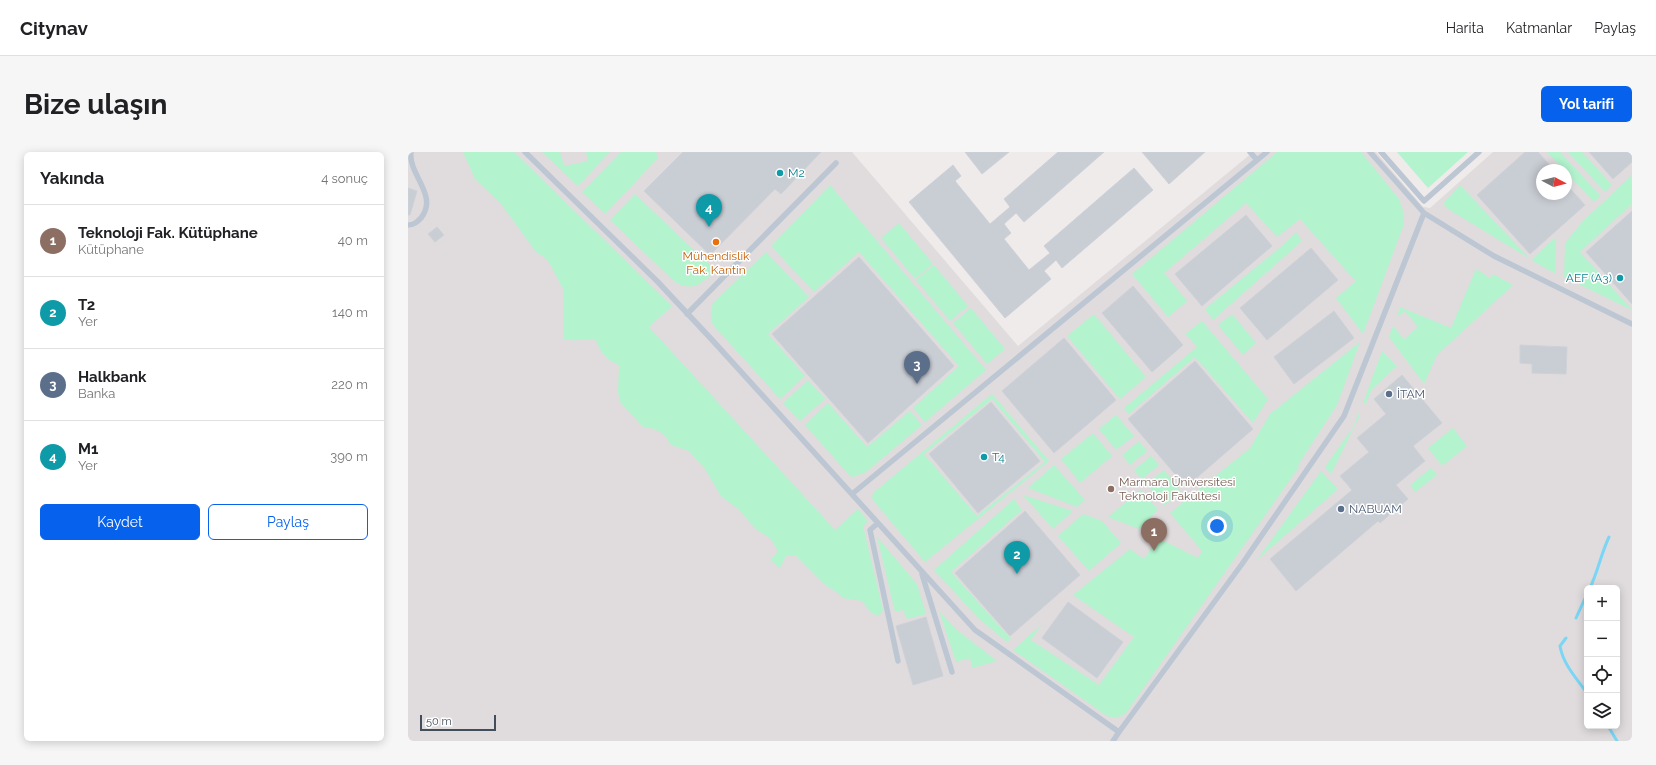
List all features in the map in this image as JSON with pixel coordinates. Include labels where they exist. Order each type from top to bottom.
[{"type":"lane","points":[[408,225],[417,222],[424,214],[427,202],[425,190],[412,166],[411,152]]},
{"type":"lane","points":[[525,152],[657,281],[852,494],[962,617],[989,642],[1119,732]]},
{"type":"lane","points":[[1250,152],[1257,160]]},
{"type":"lane","points":[[852,494],[1267,152]]},
{"type":"lane","points":[[1370,152],[1424,213],[1494,256],[1632,324]]},
{"type":"lane","points":[[1381,152],[1424,201],[1479,152]]},
{"type":"lane","points":[[687,314],[836,163]]},
{"type":"lane","points":[[1113,741],[1242,564],[1344,416],[1424,213]]},
{"type":"lane","points":[[878,523],[870,530],[898,661]]},
{"type":"lane","points":[[921,572],[952,672]]},
{"type":"shaded area","points":[[408,152],[852,152],[1018,346],[1253,152],[1376,152],[1423,207],[1430,208],[1493,152],[1632,152],[1632,741],[408,741]]},
{"type":"green space","points":[[463,152],[514,152],[672,306],[649,327],[835,530],[858,509],[868,521],[863,526],[883,610],[879,616],[871,613],[862,601],[843,598],[825,585],[796,556],[786,556],[780,568],[770,560],[778,551],[771,539],[756,529],[738,509],[721,496],[705,469],[689,451],[671,445],[666,437],[660,432],[643,427],[620,402],[618,392],[619,365],[604,356],[596,340],[563,339],[563,289],[550,264],[544,257],[536,252],[501,204],[475,179]]},
{"type":"green space","points":[[542,152],[560,152],[564,166],[588,161],[586,152],[610,152],[578,186]]},
{"type":"green space","points":[[621,152],[656,152],[658,158],[605,214],[582,192]]},
{"type":"green space","points":[[1277,152],[1361,152],[1399,199],[1403,211],[1404,224],[1363,334],[1336,298],[1356,281],[1300,219],[1277,237],[1246,203],[1164,273],[1187,301],[1168,317],[1132,274]]},
{"type":"green space","points":[[1397,152],[1468,152],[1428,188]]},
{"type":"green space","points":[[1547,152],[1560,152],[1571,164],[1558,164]]},
{"type":"green space","points":[[1568,152],[1582,152],[1612,185],[1605,192]]},
{"type":"green space","points":[[1572,165],[1601,196],[1594,202],[1572,179]]},
{"type":"green space","points":[[1631,176],[1632,204],[1580,252],[1632,310],[1564,277],[1565,243],[1583,221]]},
{"type":"green space","points":[[830,185],[986,370],[925,422],[913,408],[959,366],[859,252],[814,292],[771,246]]},
{"type":"green space","points":[[1460,185],[1530,259],[1448,209],[1443,203]]},
{"type":"green space","points":[[635,194],[716,271],[697,285],[687,286],[675,282],[610,220]]},
{"type":"green space","points":[[899,223],[933,264],[915,279],[881,238]]},
{"type":"green space","points":[[1296,232],[1302,241],[1213,320],[1205,309],[1277,250]]},
{"type":"green space","points":[[1556,237],[1555,273],[1531,260]]},
{"type":"green space","points":[[766,252],[809,297],[768,334],[805,376],[780,399],[713,325],[711,317],[713,303]]},
{"type":"green space","points":[[934,265],[968,306],[950,321],[916,280]]},
{"type":"green space","points":[[1476,269],[1490,278],[1493,274],[1513,285],[1437,355],[1424,384],[1389,337],[1393,326],[1404,339],[1418,327],[1405,311],[1397,317],[1400,307],[1451,328]]},
{"type":"green space","points":[[971,308],[1005,349],[987,364],[953,323]]},
{"type":"green space","points":[[1094,314],[1146,377],[1120,399],[1067,336]]},
{"type":"green space","points":[[1232,314],[1256,343],[1243,355],[1218,325]]},
{"type":"green space","points":[[1202,321],[1268,399],[1253,423],[1195,357],[1129,414],[1124,408],[1197,347],[1185,334]]},
{"type":"green space","points":[[1360,342],[1337,405],[1298,465],[1299,467],[1126,713],[1117,717],[1107,716],[1013,650],[1042,624],[1031,640],[1099,685],[1134,637],[1073,595],[1130,549],[1144,559],[1158,538],[1198,558],[1202,551],[1170,513],[1250,448],[1270,414]]},
{"type":"green space","points":[[1382,351],[1397,366],[1372,389],[1366,403],[1363,403]]},
{"type":"green space","points":[[808,380],[825,399],[800,421],[783,403]]},
{"type":"green space","points":[[992,394],[1049,461],[925,562],[872,499],[873,493]],"holes":[[[992,399],[1045,462],[977,516],[924,454]]]},
{"type":"green space","points":[[828,403],[867,447],[910,411],[922,425],[866,472],[853,477],[849,475],[805,425]]},
{"type":"green space","points":[[1358,414],[1360,415],[1331,474],[1325,467],[1354,426]]},
{"type":"green space","points":[[1116,415],[1134,436],[1116,450],[1099,429]]},
{"type":"green space","points":[[1453,428],[1467,446],[1442,466],[1428,448]]},
{"type":"green space","points":[[1093,433],[1112,456],[1080,483],[1061,459]]},
{"type":"green space","points":[[1139,441],[1147,451],[1130,465],[1122,455]]},
{"type":"green space","points":[[1151,456],[1159,465],[1142,479],[1134,470]]},
{"type":"green space","points":[[1054,465],[1085,500],[1077,507],[1028,488]]},
{"type":"green space","points":[[1431,468],[1437,475],[1415,492],[1410,485]]},
{"type":"green space","points":[[1164,470],[1181,492],[1164,506],[1147,484]]},
{"type":"green space","points":[[1321,471],[1338,489],[1257,560]]},
{"type":"green space","points":[[1141,490],[1158,510],[1139,529],[1108,517]]},
{"type":"green space","points":[[1023,495],[1073,511],[1053,529]]},
{"type":"green space","points":[[1014,499],[1022,510],[951,572],[1011,639],[1007,642],[979,619],[934,570]]},
{"type":"green space","points":[[1083,514],[1102,521],[1121,543],[1089,571],[1058,536]]},
{"type":"green space","points":[[877,537],[917,584],[926,614],[907,619],[903,610],[895,612]]},
{"type":"green space","points":[[939,611],[957,630],[997,661],[972,668],[970,658],[956,662]]},
{"type":"building","points":[[683,152],[821,152],[781,194],[775,189],[710,255],[644,191]]},
{"type":"building","points":[[965,152],[1009,152],[982,174]]},
{"type":"building","points":[[1058,152],[1104,152],[1024,222],[1016,213],[1004,224],[1011,233],[1004,239],[1029,270],[1050,253],[1044,246],[1134,168],[1153,190],[1062,268],[1056,260],[1044,271],[1051,279],[1005,318],[909,202],[953,165],[961,176],[955,181],[990,224],[1010,207],[1004,199]]},
{"type":"building","points":[[1142,152],[1205,152],[1169,184]]},
{"type":"building","points":[[1525,152],[1538,152],[1549,164],[1536,164],[1536,200],[1572,200],[1572,191],[1585,205],[1530,254],[1477,195]]},
{"type":"building","points":[[1589,152],[1632,152],[1632,162],[1613,179]]},
{"type":"building","points":[[408,188],[417,191],[410,215],[408,215]]},
{"type":"building","name":"AEF (A3)","points":[[1632,211],[1632,304],[1586,252]]},
{"type":"building","points":[[1246,215],[1272,246],[1202,306],[1175,274]]},
{"type":"building","points":[[437,227],[444,235],[435,242],[428,234]]},
{"type":"building","points":[[1311,248],[1338,280],[1267,340],[1240,308]]},
{"type":"building","points":[[859,257],[954,366],[868,443],[772,334]]},
{"type":"building","points":[[1133,286],[1183,345],[1152,372],[1102,313]]},
{"type":"building","points":[[1334,311],[1354,338],[1294,384],[1274,357]]},
{"type":"building","points":[[1064,338],[1116,400],[1054,453],[1002,391]]},
{"type":"building","points":[[1520,345],[1567,347],[1566,374],[1532,373],[1532,364],[1520,363]]},
{"type":"building","points":[[1195,361],[1253,429],[1186,487],[1128,419]]},
{"type":"building","points":[[1402,375],[1442,423],[1413,446],[1425,461],[1396,485],[1408,499],[1380,523],[1378,521],[1296,591],[1270,559],[1352,490],[1340,476],[1369,452],[1357,438],[1386,414],[1374,399]]},
{"type":"building","name":"T4","points":[[991,402],[1040,461],[978,513],[929,454]]},
{"type":"building","points":[[1025,511],[1080,575],[1010,636],[955,573]]},
{"type":"building","points":[[1068,602],[1123,642],[1097,678],[1042,638]]},
{"type":"building","points":[[926,617],[943,676],[913,685],[896,626]]},
{"type":"waterway","points":[[1591,585],[1609,537]]},
{"type":"waterway","points":[[1576,618],[1584,601]]},
{"type":"waterway","points":[[1566,638],[1560,646],[1564,659],[1570,671],[1584,689]]},
{"type":"waterway","points":[[1610,729],[1617,741]]},
{"type":"place","name":"M2","points":[[780,173]]},
{"type":"place","name":"M1","points":[[709,227]]},
{"type":"place","name":"Mühendislik Fak. Kantin","points":[[716,242]]},
{"type":"place","name":"AEF (A3)","points":[[1620,278]]},
{"type":"place","name":"Halkbank","points":[[917,384]]},
{"type":"place","name":"İTAM","points":[[1389,394]]},
{"type":"place","name":"T4","points":[[984,457]]},
{"type":"place","name":"Marmara Üniversitesi Teknoloji Fakültesi","points":[[1111,489]]},
{"type":"place","name":"NABUAM","points":[[1341,509]]},
{"type":"place","name":"Teknoloji Fak. Kütüphane","points":[[1154,551]]},
{"type":"place","name":"T2","points":[[1017,574]]}]
